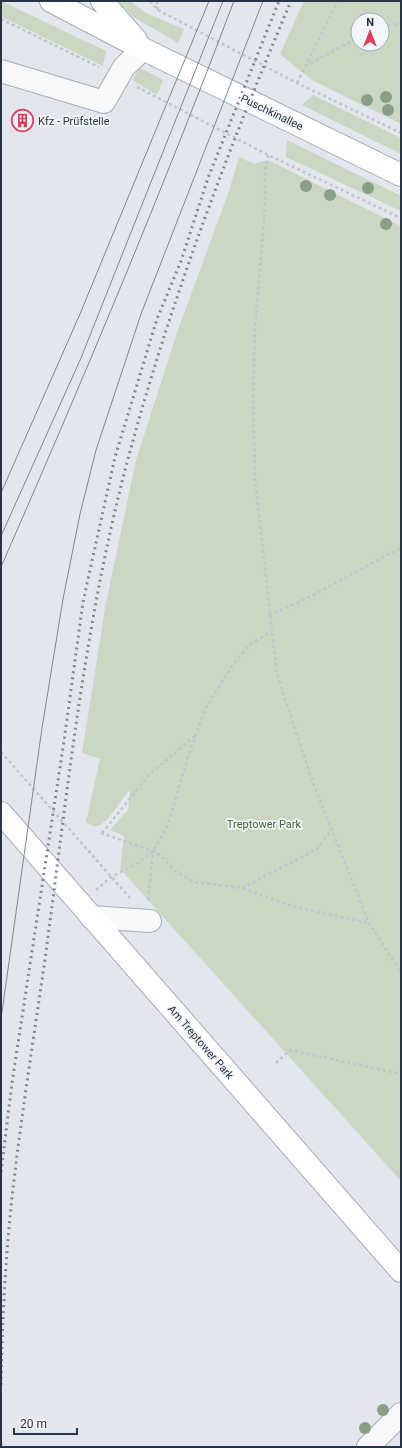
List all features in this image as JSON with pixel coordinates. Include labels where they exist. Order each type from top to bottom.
[{"type":"main road","name":"Puschkinallee","points":[[51,1],[143,49],[401,175]]},
{"type":"main road","name":"Puschkinallee","points":[[102,1],[143,49]]},
{"type":"main road","name":"Am Treptower Park","points":[[1,813],[401,1271]]},
{"type":"street","points":[[1,70],[104,102],[124,67],[143,49]]},
{"type":"street","points":[[92,917],[148,918]]},
{"type":"street","points":[[368,1447],[401,1414]]},
{"type":"path","points":[[150,1],[158,10],[297,83],[401,134]]},
{"type":"path","points":[[157,1],[158,10]]},
{"type":"path","points":[[297,83],[338,1]]},
{"type":"path","points":[[390,25],[401,23]]},
{"type":"path","points":[[305,66],[350,42]]},
{"type":"path","points":[[401,218],[268,155],[265,172],[265,207],[255,328],[253,399],[255,479],[269,615],[277,674],[313,783],[369,923],[401,973]]},
{"type":"path","points":[[269,615],[297,605],[401,548]]},
{"type":"path","points":[[112,877],[138,863],[153,851],[167,827],[205,709],[232,666],[248,645],[271,632]]},
{"type":"path","points":[[196,735],[149,775],[102,833],[153,851],[163,858],[174,870],[194,882],[242,888],[295,907],[369,923]]},
{"type":"path","points":[[1,752],[148,918]]},
{"type":"path","points":[[242,888],[317,849],[332,829]]},
{"type":"path","points":[[148,918],[153,851]]},
{"type":"path","points":[[276,1063],[290,1050],[401,1074]]},
{"type":"green space","points":[[1,1],[106,51],[103,66],[6,19],[1,15]]},
{"type":"green space","points":[[116,1],[130,1],[146,13],[184,29],[178,43],[135,18]]},
{"type":"green space","points":[[304,1],[401,1],[401,124],[312,80],[280,54]]},
{"type":"green space","points":[[140,68],[163,80],[157,95],[132,80]]},
{"type":"green space","points":[[313,95],[401,138],[401,154],[302,105]]},
{"type":"green space","points":[[287,140],[401,196],[401,211],[286,157]]},
{"type":"green space","name":"Treptower Park","points":[[239,157],[254,164],[268,160],[401,226],[401,1181],[120,869],[124,836],[110,830],[128,810],[130,790],[104,823],[99,826],[94,826],[86,822],[100,759],[82,753],[106,603],[136,460],[179,327],[228,194]]},
{"type":"tram line","points":[[1,493],[80,314],[209,1]]},
{"type":"tram line","points":[[1,536],[81,358],[223,1]]},
{"type":"tram line","points":[[1,567],[121,286],[179,144],[234,1]]},
{"type":"tram line","points":[[1,1019],[42,728],[63,599],[80,514],[96,450],[141,314],[263,1]]},
{"type":"railway","points":[[1,1172],[12,1083],[64,741],[83,602],[115,457],[157,319],[181,261],[208,178],[279,1]]},
{"type":"railway","points":[[1,1385],[5,1274],[15,1175],[70,766],[100,580],[113,519],[144,400],[181,284],[245,113],[291,1]]},
{"type":"place","name":"Kfz - Prüfstelle","points":[[22,121]]}]
